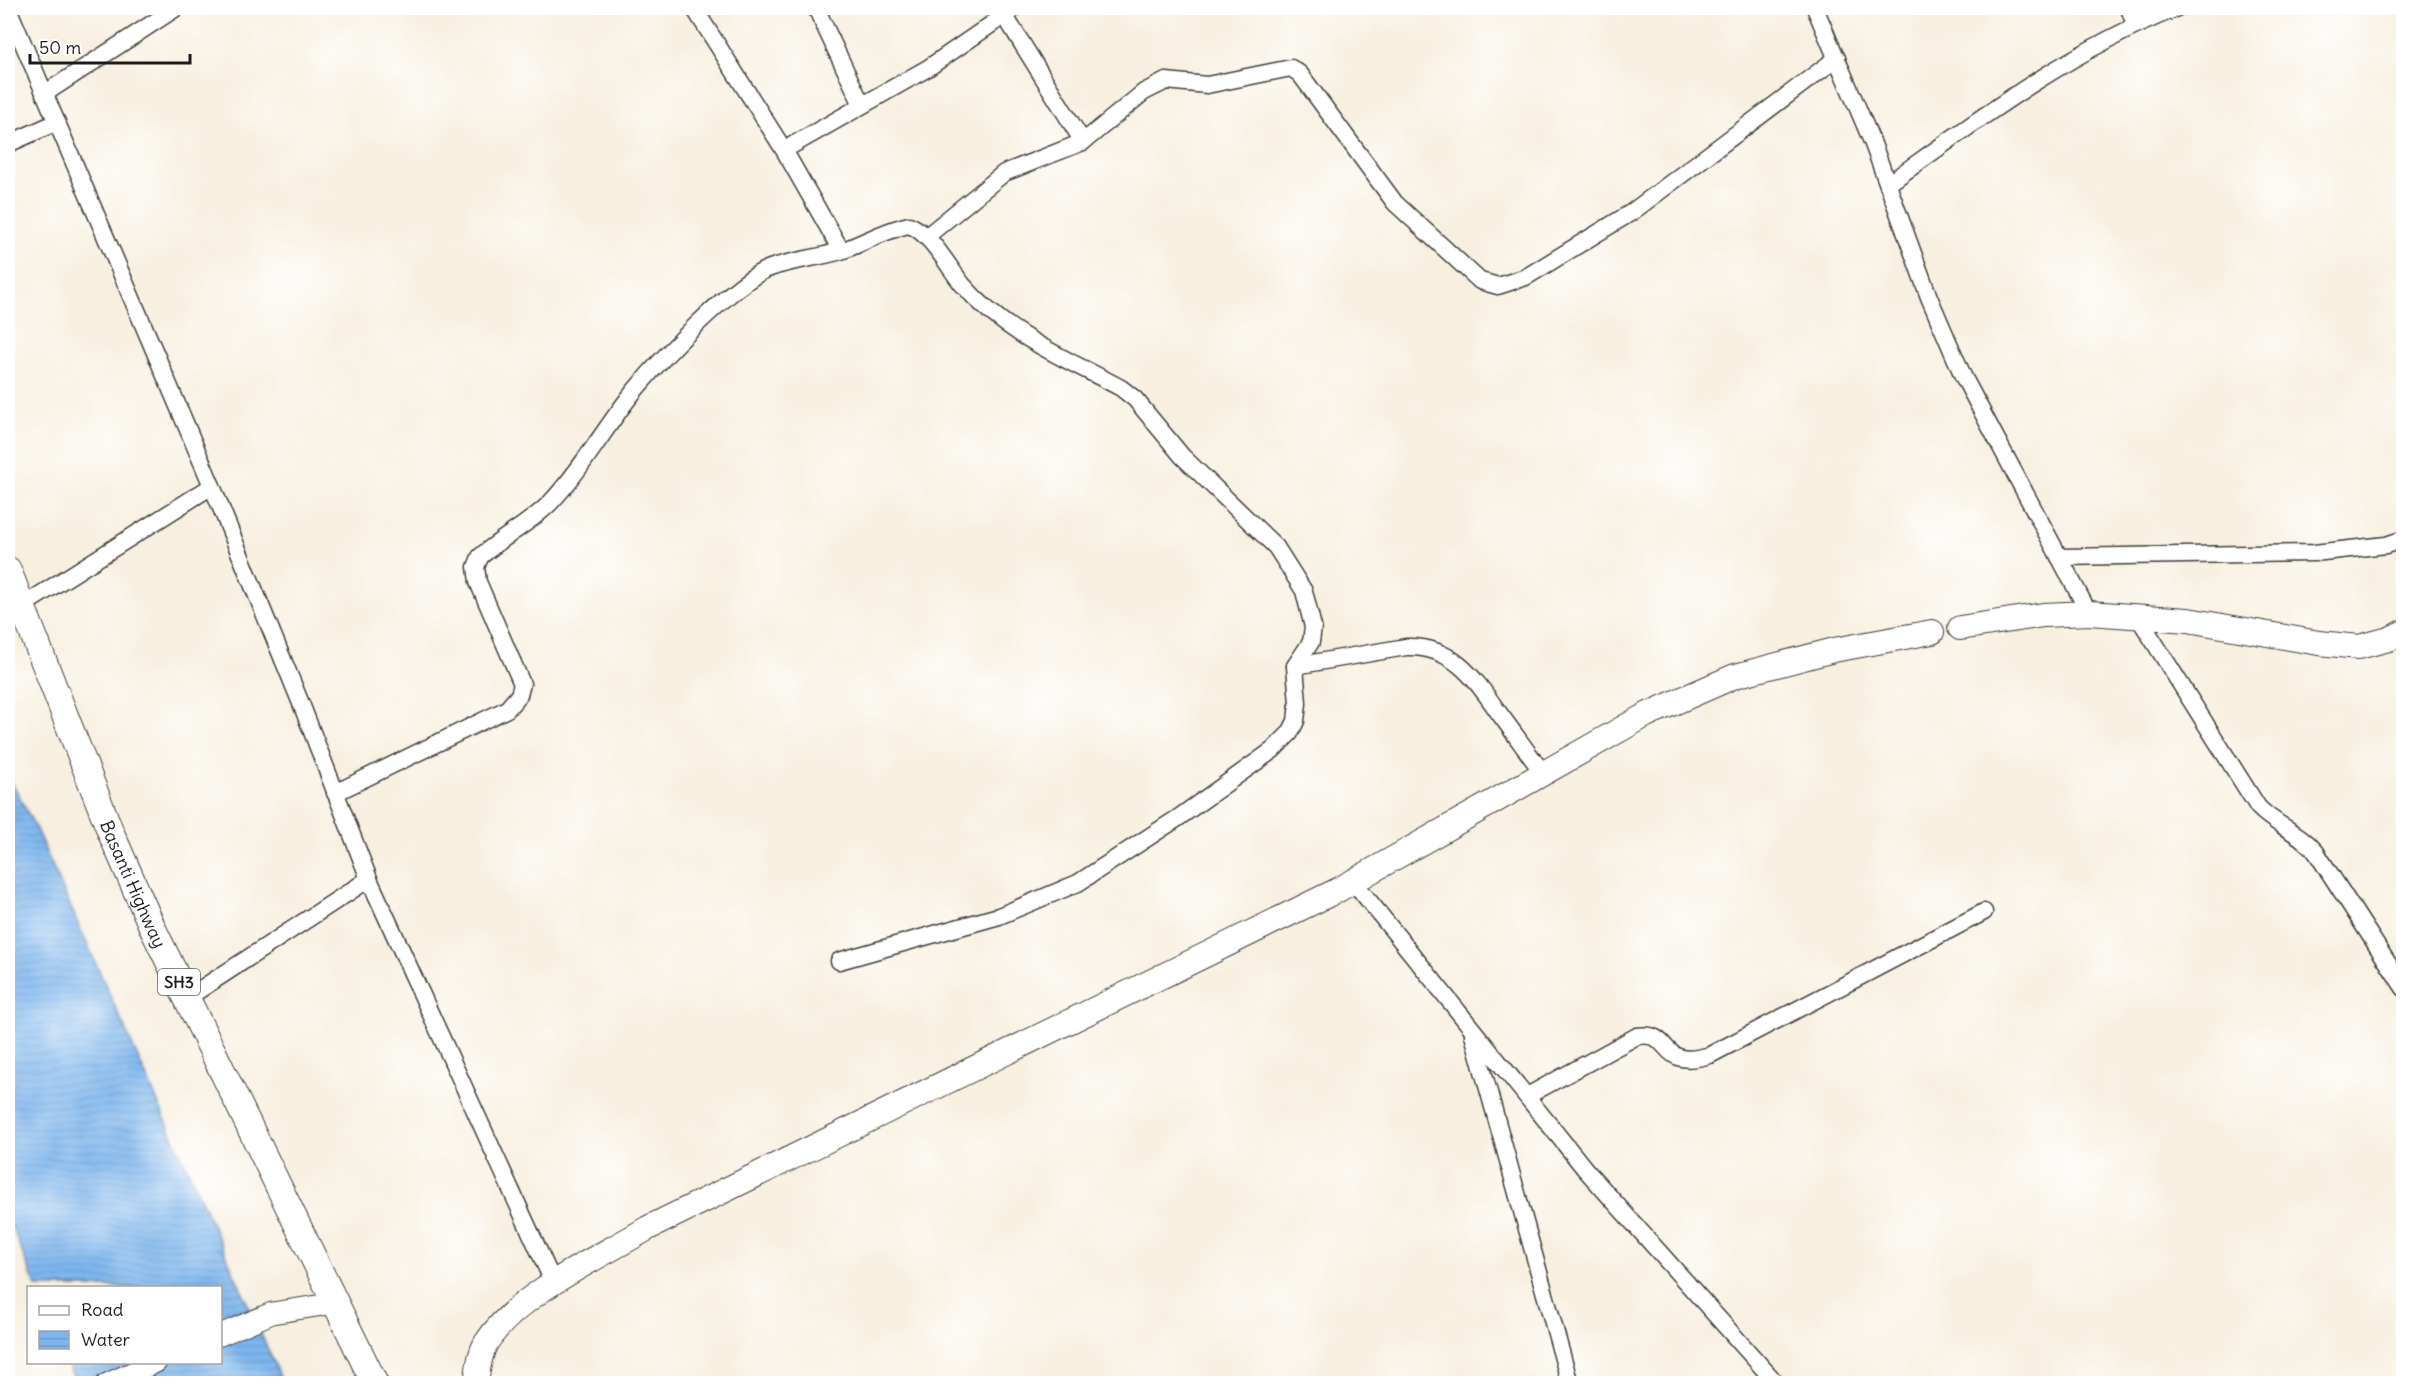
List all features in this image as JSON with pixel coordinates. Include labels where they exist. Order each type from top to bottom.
[{"type":"main road","name":"Basanti Highway","points":[[8,570],[111,833],[154,931],[375,1383]]},
{"type":"main road","points":[[1960,628],[2043,615],[2089,613],[2188,620],[2319,643],[2359,647],[2389,639],[2403,632]]},
{"type":"main road","points":[[476,1383],[485,1345],[509,1316],[554,1284],[648,1228],[1353,881],[1646,715],[1735,676],[1834,650],[1932,632]]},
{"type":"street","points":[[8,8],[212,486],[369,879],[554,1284]]},
{"type":"street","points":[[44,94],[176,8]]},
{"type":"street","points":[[694,8],[784,150],[841,250]]},
{"type":"street","points":[[816,8],[862,105]]},
{"type":"street","points":[[1815,8],[1888,184],[1929,297],[1963,376],[2089,613]]},
{"type":"street","points":[[2129,8],[2135,25]]},
{"type":"street","points":[[1888,184],[1983,115],[2075,56],[2135,25],[2177,8]]},
{"type":"street","points":[[784,150],[928,68],[1006,10],[1083,142]]},
{"type":"street","points":[[927,236],[1004,173],[1083,142],[1144,92],[1166,81],[1207,85],[1291,68],[1300,74],[1395,203],[1480,280],[1498,286],[1526,277],[1632,212],[1837,58]]},
{"type":"street","points":[[8,144],[57,122]]},
{"type":"street","points":[[335,793],[507,709],[519,695],[522,684],[478,582],[476,567],[480,557],[549,504],[585,461],[636,389],[726,298],[749,279],[770,268],[841,250],[892,229],[909,225],[918,228],[927,236],[965,288],[1019,335],[1121,388],[1135,399],[1182,456],[1276,547],[1304,591],[1313,627],[1311,642],[1295,666],[1298,703],[1296,721],[1290,733],[1273,750],[1148,838],[1078,883],[999,916],[839,961]]},
{"type":"street","points":[[22,606],[212,486]]},
{"type":"street","points":[[2059,557],[2314,553],[2386,544],[2403,539]]},
{"type":"street","points":[[2138,615],[2258,807],[2276,824],[2304,838],[2316,852],[2403,988]]},
{"type":"street","points":[[1932,632],[1960,628]]},
{"type":"street","points":[[1295,666],[1406,647],[1422,646],[1444,654],[1471,673],[1543,773]]},
{"type":"street","points":[[187,998],[369,879]]},
{"type":"street","points":[[1353,881],[1585,1169],[1777,1383]]},
{"type":"street","points":[[1527,1096],[1637,1036],[1649,1034],[1658,1037],[1666,1049],[1678,1059],[1690,1060],[1710,1055],[1984,912]]},
{"type":"street","points":[[1471,1028],[1570,1383]]},
{"type":"street","points":[[222,1334],[272,1312],[336,1303]]},
{"type":"street","points":[[107,1383],[151,1364]]},
{"type":"water","points":[[8,774],[35,827],[283,1383],[76,1383],[67,1364],[222,1364],[222,1286],[36,1286],[8,1217]]}]
